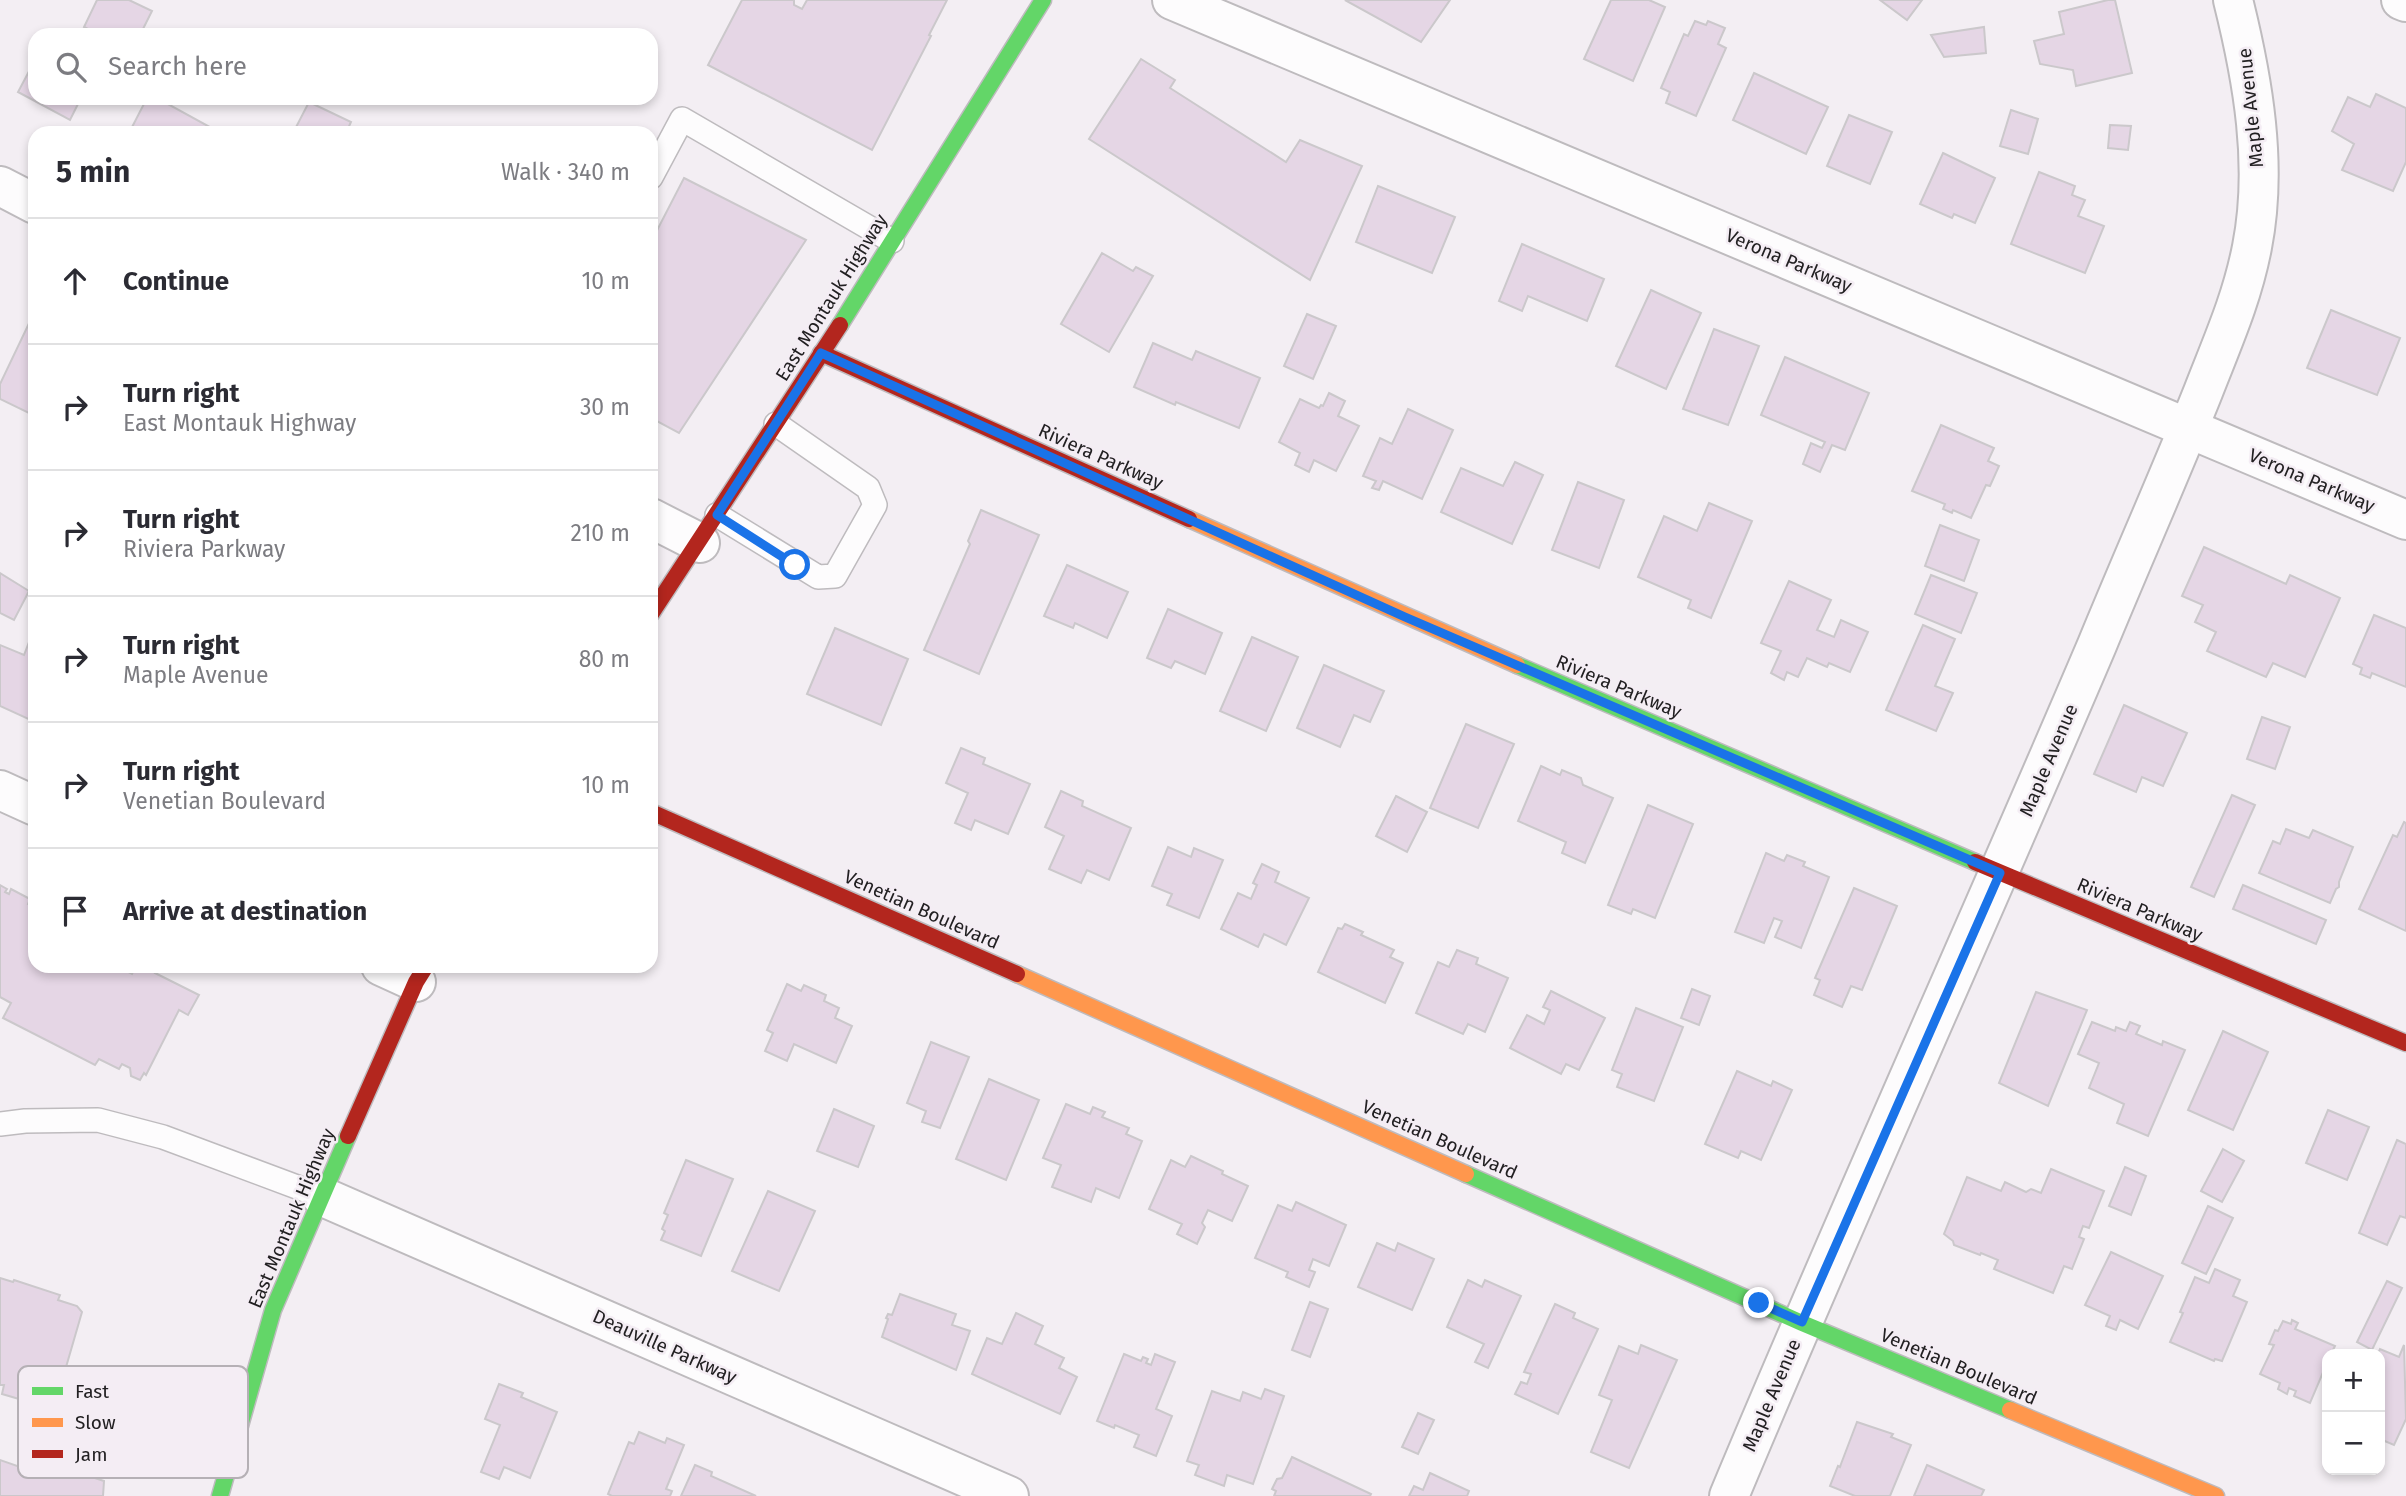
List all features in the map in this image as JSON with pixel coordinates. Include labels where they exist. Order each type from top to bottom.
[{"type":"street","name":"East Montauk Highway","points":[[658,604],[776,424],[1043,0]]},
{"type":"street","name":"Verona Parkway","points":[[1172,0],[2406,520]]},
{"type":"street","name":"Maple Avenue","points":[[1729,1496],[1802,1322],[2000,873],[2189,428],[2241,298],[2253,243],[2258,190],[2258,138],[2242,37],[2233,0]]},
{"type":"street","points":[[2401,0],[2406,2]]},
{"type":"street","points":[[0,186],[28,200]]},
{"type":"street","name":"Riviera Parkway","points":[[821,353],[1405,617],[2000,873],[2406,1043]]},
{"type":"street","points":[[658,519],[708,529]]},
{"type":"street","points":[[0,790],[28,803]]},
{"type":"street","name":"Venetian Boulevard","points":[[658,815],[1802,1322],[2216,1496]]},
{"type":"street","name":"East Montauk Highway","points":[[248,1398],[273,1310],[421,974]]},
{"type":"street","name":"Deauville Parkway","points":[[321,1196],[1009,1496]]},
{"type":"street","name":"East Montauk Highway","points":[[220,1496],[225,1478]]},
{"type":"lane","points":[[658,164],[682,119],[892,241]]},
{"type":"lane","points":[[708,529],[818,577],[835,576],[875,505],[868,488],[776,424]]},
{"type":"lane","points":[[0,1124],[98,1120],[163,1137],[321,1196]]},
{"type":"building","points":[[97,0],[129,0],[152,11],[144,28],[84,27]]},
{"type":"building","points":[[742,0],[794,0],[794,5],[802,9],[807,0],[947,0],[872,150],[708,65]]},
{"type":"building","points":[[1345,0],[1450,0],[1421,42]]},
{"type":"building","points":[[1611,0],[1649,0],[1665,7],[1633,81],[1584,59]]},
{"type":"building","points":[[1880,0],[1922,0],[1907,20]]},
{"type":"building","points":[[2115,0],[2132,73],[2076,86],[2073,70],[2040,64],[2034,41],[2064,34],[2059,12]]},
{"type":"building","points":[[1695,21],[1706,25],[1708,21],[1725,28],[1718,44],[1726,48],[1696,116],[1666,103],[1670,92],[1661,88],[1684,34],[1688,36]]},
{"type":"building","points":[[1984,27],[1986,53],[1944,57],[1931,35]]},
{"type":"building","points":[[1141,59],[1175,80],[1170,88],[1286,162],[1300,140],[1362,166],[1310,280],[1089,139]]},
{"type":"building","points":[[28,73],[28,97],[18,92]]},
{"type":"building","points":[[1754,73],[1828,107],[1806,154],[1733,120]]},
{"type":"building","points":[[2376,94],[2406,108],[2406,162],[2393,191],[2342,170],[2354,144],[2332,131],[2348,97],[2370,107]]},
{"type":"building","points":[[42,105],[78,105],[70,120]]},
{"type":"building","points":[[143,105],[170,105],[208,126],[133,126]]},
{"type":"building","points":[[307,105],[315,105],[351,122],[349,126],[297,126]]},
{"type":"building","points":[[2011,110],[2038,119],[2028,154],[2000,146]]},
{"type":"building","points":[[1849,115],[1892,132],[1870,184],[1827,166]]},
{"type":"building","points":[[2110,125],[2131,126],[2128,150],[2108,148]]},
{"type":"building","points":[[1943,153],[1995,178],[1975,223],[1954,214],[1952,218],[1920,204]]},
{"type":"building","points":[[2039,172],[2075,186],[2072,195],[2085,200],[2078,216],[2104,226],[2085,273],[2011,244]]},
{"type":"building","points":[[684,178],[806,240],[679,433],[658,422],[658,228]]},
{"type":"building","points":[[1378,186],[1455,217],[1432,273],[1356,242]]},
{"type":"building","points":[[1522,244],[1604,279],[1587,321],[1528,296],[1522,311],[1499,301]]},
{"type":"building","points":[[1102,253],[1133,271],[1136,267],[1153,276],[1109,352],[1061,324]]},
{"type":"building","points":[[1651,290],[1701,313],[1666,389],[1616,366]]},
{"type":"building","points":[[2331,310],[2400,338],[2377,395],[2307,368]]},
{"type":"building","points":[[1307,314],[1336,326],[1313,379],[1284,366]]},
{"type":"building","points":[[28,325],[28,413],[0,399],[0,384]]},
{"type":"building","points":[[1714,329],[1759,346],[1728,425],[1683,409]]},
{"type":"building","points":[[1153,343],[1192,360],[1196,351],[1260,378],[1239,428],[1134,387]]},
{"type":"building","points":[[1785,357],[1869,393],[1845,450],[1832,445],[1820,472],[1803,464],[1811,443],[1822,448],[1825,442],[1761,415]]},
{"type":"building","points":[[1329,393],[1345,401],[1338,416],[1359,426],[1336,471],[1314,460],[1309,472],[1295,465],[1300,453],[1279,442],[1300,399],[1319,408],[1323,406]]},
{"type":"building","points":[[1408,409],[1453,430],[1422,499],[1383,481],[1379,490],[1372,488],[1376,481],[1363,476],[1380,438],[1392,444]]},
{"type":"building","points":[[1941,425],[1994,448],[1988,461],[1999,466],[1990,486],[1986,485],[1971,518],[1953,510],[1952,513],[1943,509],[1945,504],[1912,491]]},
{"type":"building","points":[[1515,462],[1543,475],[1512,544],[1441,512],[1461,468],[1503,486]]},
{"type":"building","points":[[1578,482],[1624,500],[1599,568],[1552,550]]},
{"type":"building","points":[[1709,503],[1752,521],[1711,618],[1688,608],[1691,600],[1638,577],[1664,516],[1697,531]]},
{"type":"building","points":[[981,510],[1039,535],[979,674],[924,650],[970,544],[968,541]]},
{"type":"building","points":[[1940,525],[1979,540],[1964,581],[1925,566]]},
{"type":"building","points":[[2204,547],[2286,584],[2290,575],[2340,598],[2305,677],[2273,663],[2266,677],[2207,651],[2216,632],[2195,622],[2203,605],[2182,596]]},
{"type":"building","points":[[1067,565],[1128,592],[1107,638],[1075,623],[1073,628],[1044,616]]},
{"type":"building","points":[[0,573],[28,593],[14,620],[0,613]]},
{"type":"building","points":[[1931,575],[1977,593],[1961,633],[1915,614]]},
{"type":"building","points":[[1789,581],[1831,600],[1817,630],[1834,637],[1841,620],[1868,632],[1850,672],[1829,663],[1827,667],[1807,658],[1798,677],[1787,672],[1784,680],[1771,673],[1781,651],[1761,643]]},
{"type":"building","points":[[1168,609],[1222,633],[1205,674],[1175,661],[1171,668],[1147,658]]},
{"type":"building","points":[[2374,615],[2406,628],[2406,687],[2372,673],[2370,678],[2360,674],[2362,668],[2353,664]]},
{"type":"building","points":[[1923,625],[1955,639],[1935,686],[1953,693],[1936,731],[1886,710]]},
{"type":"building","points":[[835,628],[908,659],[881,725],[807,694]]},
{"type":"building","points":[[1252,637],[1298,657],[1266,731],[1220,711]]},
{"type":"building","points":[[0,645],[24,655],[28,645],[28,719],[0,706]]},
{"type":"building","points":[[1324,665],[1384,691],[1370,722],[1354,715],[1340,747],[1297,728]]},
{"type":"building","points":[[2124,705],[2187,733],[2163,786],[2142,777],[2136,792],[2094,774]]},
{"type":"building","points":[[2262,717],[2290,727],[2275,769],[2247,759]]},
{"type":"building","points":[[1466,724],[1514,744],[1478,828],[1430,808]]},
{"type":"building","points":[[961,748],[985,758],[983,764],[1030,784],[1008,834],[975,820],[971,830],[955,823],[968,793],[946,783]]},
{"type":"building","points":[[1541,766],[1560,775],[1562,770],[1581,778],[1583,785],[1613,798],[1585,863],[1562,853],[1566,842],[1518,821]]},
{"type":"building","points":[[1061,791],[1083,801],[1082,806],[1131,828],[1109,880],[1087,870],[1081,883],[1049,869],[1064,836],[1045,827]]},
{"type":"building","points":[[2232,795],[2255,805],[2214,897],[2191,887]]},
{"type":"building","points":[[1396,796],[1427,812],[1407,852],[1376,836]]},
{"type":"building","points":[[1648,805],[1693,824],[1655,918],[1633,909],[1631,914],[1608,905]]},
{"type":"building","points":[[2404,822],[2406,931],[2359,909],[2393,835],[2397,837]]},
{"type":"building","points":[[2286,829],[2309,838],[2313,830],[2353,847],[2339,887],[2330,903],[2259,873],[2273,841],[2280,844]]},
{"type":"building","points":[[1168,847],[1191,857],[1194,848],[1223,860],[1199,918],[1167,905],[1172,894],[1152,886]]},
{"type":"building","points":[[1766,853],[1784,861],[1787,855],[1805,862],[1803,866],[1829,877],[1801,948],[1775,937],[1782,921],[1774,918],[1764,943],[1735,932]]},
{"type":"building","points":[[1262,864],[1279,872],[1275,882],[1309,898],[1286,945],[1264,934],[1258,947],[1221,929],[1238,893],[1251,899],[1257,885],[1253,883]]},
{"type":"building","points":[[0,885],[7,889],[5,892],[9,894],[11,889],[28,898],[28,973],[155,973],[199,995],[188,1015],[179,1010],[146,1075],[144,1073],[140,1080],[131,1076],[130,1068],[122,1064],[119,1069],[99,1059],[95,1065],[3,1018],[11,1003],[0,997]]},
{"type":"building","points":[[2243,885],[2326,920],[2316,944],[2233,909]]},
{"type":"building","points":[[1854,888],[1897,906],[1862,990],[1851,986],[1842,1007],[1814,995],[1820,980],[1815,978]]},
{"type":"building","points":[[1345,924],[1363,932],[1361,935],[1394,950],[1390,957],[1403,963],[1385,1003],[1318,972],[1338,928],[1342,929]]},
{"type":"building","points":[[1457,950],[1478,958],[1476,964],[1508,978],[1485,1032],[1468,1024],[1463,1034],[1416,1013],[1438,962],[1449,967]]},
{"type":"building","points":[[787,984],[801,991],[804,985],[826,995],[824,1001],[839,1008],[835,1018],[852,1026],[836,1063],[794,1044],[787,1061],[765,1051],[773,1033],[767,1030]]},
{"type":"building","points":[[1692,989],[1710,996],[1699,1025],[1681,1018]]},
{"type":"building","points":[[1551,991],[1605,1018],[1579,1070],[1566,1064],[1561,1074],[1510,1048],[1527,1015],[1544,1024],[1550,1010],[1543,1007]]},
{"type":"building","points":[[2036,992],[2087,1010],[2048,1106],[1999,1083]]},
{"type":"building","points":[[1636,1008],[1683,1027],[1654,1101],[1617,1087],[1622,1074],[1612,1070]]},
{"type":"building","points":[[2092,1022],[2115,1031],[2116,1027],[2126,1031],[2130,1022],[2140,1026],[2136,1034],[2162,1045],[2163,1041],[2185,1050],[2148,1136],[2117,1123],[2124,1104],[2089,1088],[2099,1063],[2078,1054]]},
{"type":"building","points":[[2223,1031],[2268,1052],[2233,1130],[2188,1110]]},
{"type":"building","points":[[931,1042],[969,1057],[940,1128],[922,1122],[926,1111],[907,1103]]},
{"type":"building","points":[[1737,1071],[1771,1086],[1773,1081],[1792,1090],[1761,1160],[1741,1151],[1738,1158],[1705,1144]]},
{"type":"building","points":[[989,1079],[1039,1100],[1006,1180],[956,1159]]},
{"type":"building","points":[[1066,1104],[1090,1114],[1093,1107],[1105,1112],[1102,1117],[1129,1128],[1126,1134],[1142,1141],[1119,1198],[1096,1188],[1091,1202],[1052,1187],[1061,1165],[1043,1158]]},
{"type":"building","points":[[834,1109],[874,1126],[858,1167],[817,1151]]},
{"type":"building","points":[[2328,1110],[2369,1127],[2347,1180],[2306,1163]]},
{"type":"building","points":[[2397,1140],[2406,1144],[2406,1218],[2400,1216],[2387,1245],[2359,1233]]},
{"type":"building","points":[[2223,1149],[2244,1161],[2222,1202],[2201,1191]]},
{"type":"building","points":[[1191,1156],[1248,1186],[1232,1221],[1208,1210],[1202,1223],[1205,1227],[1197,1244],[1177,1234],[1182,1224],[1149,1209],[1171,1160],[1185,1167]]},
{"type":"building","points":[[686,1160],[733,1179],[701,1256],[661,1240],[668,1215],[664,1213]]},
{"type":"building","points":[[2125,1167],[2146,1176],[2131,1215],[2109,1206]]},
{"type":"building","points":[[2051,1169],[2104,1191],[2089,1228],[2083,1226],[2079,1237],[2084,1239],[2072,1269],[2064,1266],[2053,1293],[1994,1269],[1998,1260],[1954,1245],[1944,1234],[1967,1177],[2001,1191],[2005,1182],[2026,1192],[2031,1189],[2041,1193]]},
{"type":"building","points":[[768,1191],[815,1211],[779,1291],[732,1271]]},
{"type":"building","points":[[1296,1202],[1346,1225],[1329,1266],[1313,1259],[1309,1270],[1315,1272],[1309,1287],[1286,1277],[1288,1272],[1255,1258],[1278,1205],[1292,1211]]},
{"type":"building","points":[[2208,1206],[2233,1218],[2206,1274],[2182,1263]]},
{"type":"building","points":[[1377,1243],[1395,1251],[1398,1243],[1434,1259],[1412,1310],[1358,1287]]},
{"type":"building","points":[[2111,1252],[2163,1276],[2138,1329],[2120,1320],[2116,1330],[2106,1326],[2110,1316],[2085,1305]]},
{"type":"building","points":[[2215,1269],[2240,1280],[2233,1296],[2247,1302],[2222,1361],[2214,1361],[2170,1342],[2195,1277],[2209,1283]]},
{"type":"building","points":[[0,1278],[60,1295],[58,1300],[77,1306],[82,1312],[66,1366],[18,1366],[18,1399],[2,1394],[4,1385],[0,1385]]},
{"type":"building","points":[[1468,1280],[1482,1287],[1485,1280],[1521,1296],[1488,1368],[1475,1362],[1484,1344],[1447,1327]]},
{"type":"building","points":[[2387,1281],[2402,1288],[2372,1349],[2357,1342]]},
{"type":"building","points":[[900,1294],[956,1314],[952,1325],[970,1331],[956,1370],[882,1337],[888,1319],[886,1318],[888,1314],[892,1315]]},
{"type":"building","points":[[1310,1302],[1328,1309],[1310,1357],[1292,1350]]},
{"type":"building","points":[[1555,1304],[1575,1313],[1573,1318],[1598,1329],[1558,1414],[1515,1394],[1521,1382],[1527,1384],[1531,1374],[1524,1372]]},
{"type":"building","points":[[1016,1313],[1043,1326],[1035,1344],[1064,1358],[1059,1368],[1077,1377],[1060,1414],[972,1374],[987,1338],[1002,1344]]},
{"type":"building","points":[[2292,1320],[2298,1323],[2295,1329],[2335,1346],[2334,1349],[2322,1349],[2322,1375],[2310,1403],[2294,1396],[2296,1391],[2289,1388],[2287,1394],[2278,1389],[2280,1383],[2260,1374],[2274,1345],[2269,1344],[2275,1330],[2278,1331],[2283,1321],[2291,1324]]},
{"type":"building","points":[[1641,1345],[1677,1360],[1629,1468],[1591,1452],[1612,1400],[1599,1395],[1619,1346],[1638,1354]]},
{"type":"building","points":[[2404,1345],[2406,1419],[2394,1445],[2385,1441],[2385,1351],[2399,1357]]},
{"type":"building","points":[[1124,1354],[1141,1361],[1143,1357],[1148,1359],[1146,1363],[1151,1365],[1155,1354],[1175,1362],[1156,1409],[1172,1416],[1156,1456],[1134,1447],[1139,1435],[1097,1421]]},
{"type":"building","points":[[499,1384],[523,1393],[521,1397],[557,1412],[530,1478],[504,1467],[499,1479],[481,1472],[500,1425],[485,1419]]},
{"type":"building","points":[[1265,1389],[1284,1396],[1253,1484],[1227,1475],[1224,1486],[1195,1475],[1199,1465],[1187,1461],[1212,1391],[1240,1401],[1243,1392],[1261,1399]]},
{"type":"building","points":[[1418,1413],[1434,1420],[1418,1454],[1402,1447]]},
{"type":"building","points":[[1857,1422],[1893,1434],[1891,1437],[1911,1445],[1890,1496],[1855,1496],[1830,1486]]},
{"type":"building","points":[[639,1432],[665,1443],[667,1438],[684,1445],[666,1489],[672,1491],[670,1496],[608,1494],[629,1442],[634,1444]]},
{"type":"building","points":[[1292,1457],[1371,1494],[1274,1496],[1276,1491],[1272,1489],[1277,1479],[1282,1478]]},
{"type":"building","points":[[0,1460],[18,1466],[18,1478],[95,1478],[104,1481],[103,1496],[0,1496]]},
{"type":"building","points":[[695,1465],[712,1472],[711,1476],[756,1496],[681,1496]]},
{"type":"building","points":[[1927,1465],[1984,1490],[1981,1496],[1914,1496]]},
{"type":"building","points":[[1430,1473],[1469,1491],[1467,1496],[1409,1496],[1414,1486],[1423,1490]]},
{"type":"traffic: fast","points":[[840,325],[1043,0]]},
{"type":"traffic: fast","points":[[1517,665],[1975,862]]},
{"type":"traffic: fast","points":[[248,1398],[273,1310],[348,1136]]},
{"type":"traffic: fast","points":[[1466,1174],[1802,1323],[2010,1410]]},
{"type":"traffic: fast","points":[[220,1496],[225,1478]]},
{"type":"traffic: slow","points":[[1189,519],[1517,665]]},
{"type":"traffic: slow","points":[[1017,974],[1466,1174]]},
{"type":"traffic: slow","points":[[2010,1410],[2216,1496]]},
{"type":"traffic: jam","points":[[658,603],[840,325]]},
{"type":"traffic: jam","points":[[821,353],[1189,519]]},
{"type":"traffic: jam","points":[[658,815],[1017,974]]},
{"type":"traffic: jam","points":[[1975,862],[2406,1043]]},
{"type":"traffic: jam","points":[[348,1136],[422,973]]},
{"type":"route","points":[[795,565],[717,515],[821,353],[1405,617],[2000,873],[1802,1322],[1759,1303]]}]
